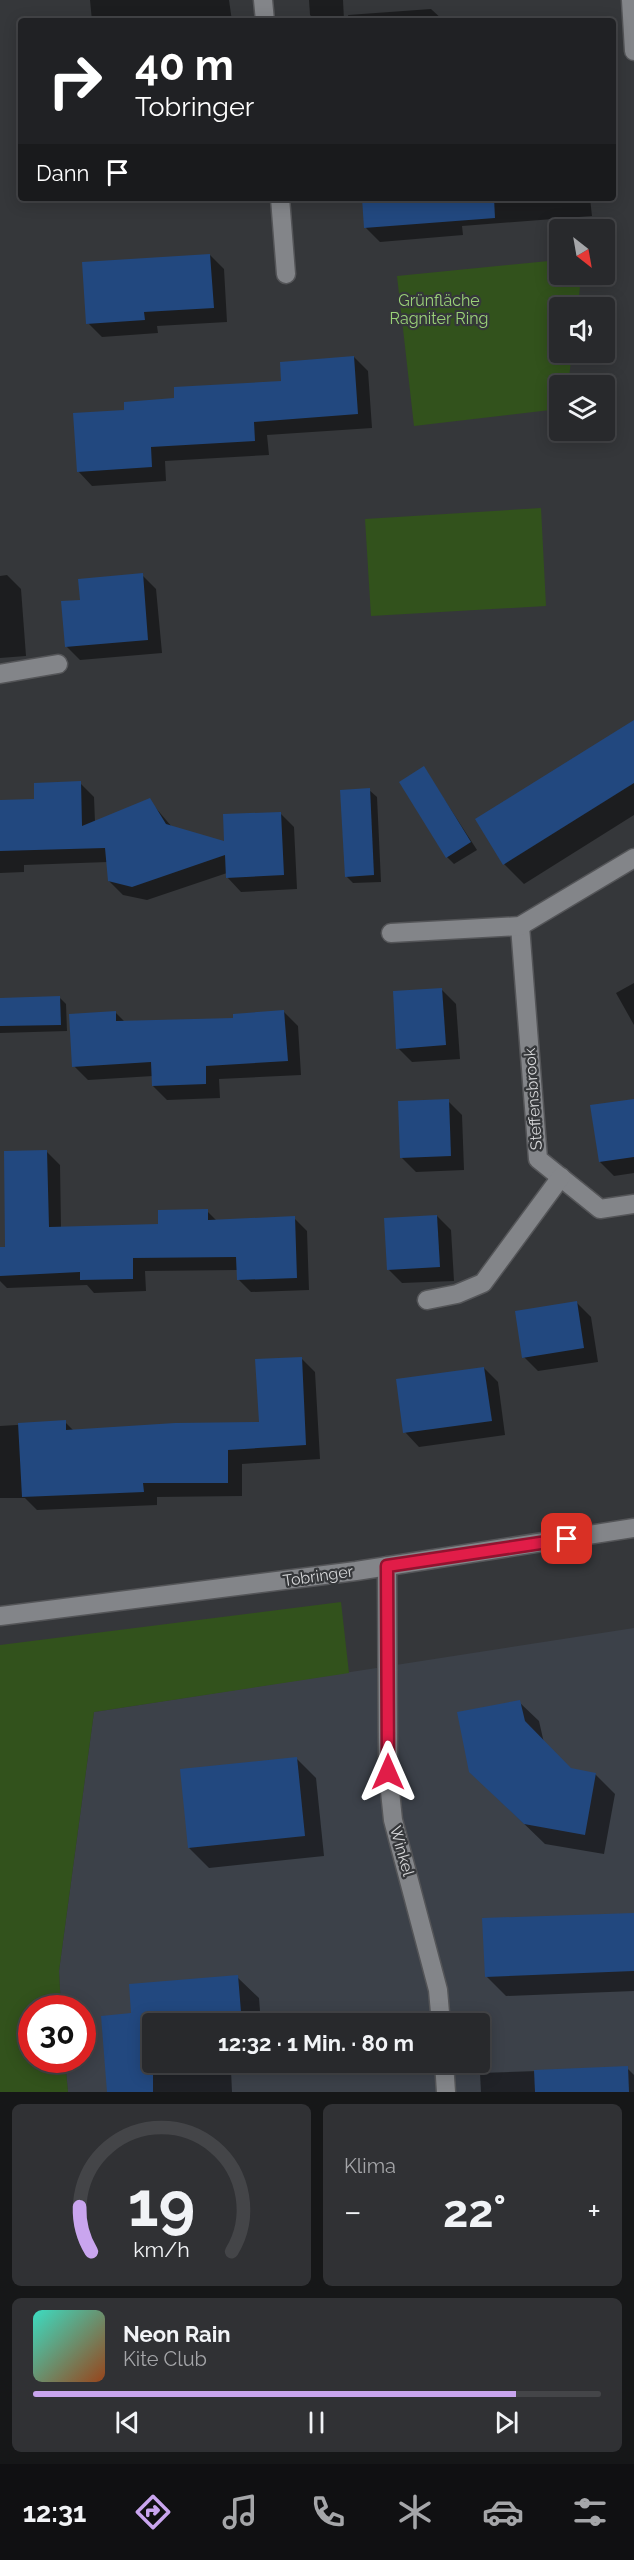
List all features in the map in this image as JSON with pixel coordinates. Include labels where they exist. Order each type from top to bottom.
[{"type":"street","points":[[263,0],[265,18]]},
{"type":"street","points":[[631,0],[634,51]]},
{"type":"street","points":[[280,201],[286,274]]},
{"type":"street","points":[[0,674],[58,664]]},
{"type":"street","points":[[392,933],[520,926],[634,858]]},
{"type":"street","name":"Steffensbrook","points":[[520,926],[538,1159],[600,1209],[634,1204]]},
{"type":"street","points":[[427,1300],[457,1294],[483,1283],[561,1177]]},
{"type":"street","name":"Tobringer","points":[[0,1616],[387,1566],[634,1528]]},
{"type":"street","name":"Winkel","points":[[387,1566],[388,1772],[393,1820],[438,1990],[440,2013]]},
{"type":"street","points":[[445,2073],[446,2092]]},
{"type":"shaded area","points":[[634,1628],[634,2092],[68,2092],[66,2073],[96,2073],[96,1995],[60,1995],[59,1971],[94,1712]]},
{"type":"green space","name":"Grünfläche Ragniter Ring","points":[[549,261],[549,285],[580,285],[579,297],[549,297],[549,363],[571,363],[569,375],[549,375],[549,410],[414,426],[397,276]]},
{"type":"green space","points":[[541,508],[546,606],[371,616],[365,519]]},
{"type":"green space","points":[[341,1602],[349,1673],[94,1712],[59,1971],[60,1995],[18,1995],[18,2073],[66,2073],[68,2092],[0,2092],[0,1645]]},
{"type":"building","points":[[362,201],[494,201],[495,218],[364,228]]},
{"type":"building","points":[[210,254],[214,308],[144,312],[145,320],[86,324],[82,262]]},
{"type":"building","points":[[354,356],[358,414],[254,422],[255,441],[151,447],[152,467],[77,472],[73,413],[124,410],[124,402],[174,398],[174,387],[281,381],[280,362]]},
{"type":"building","points":[[143,573],[148,640],[65,647],[61,601],[80,600],[78,579]]},
{"type":"building","points":[[634,720],[634,783],[503,865],[475,819]]},
{"type":"building","points":[[424,766],[471,842],[446,858],[399,782]]},
{"type":"building","points":[[81,781],[82,826],[150,798],[166,824],[224,841],[223,814],[281,812],[284,875],[226,878],[225,855],[132,887],[108,881],[105,848],[0,851],[0,800],[34,799],[34,783]]},
{"type":"building","points":[[370,788],[374,875],[345,877],[340,790]]},
{"type":"building","points":[[442,988],[446,1045],[396,1049],[393,991]]},
{"type":"building","points":[[60,996],[61,1025],[0,1026],[0,998]]},
{"type":"building","points":[[284,1010],[288,1061],[206,1066],[206,1084],[152,1086],[151,1062],[72,1067],[69,1014],[116,1011],[116,1021],[233,1018],[233,1014]]},
{"type":"building","points":[[449,1099],[451,1156],[400,1158],[398,1101]]},
{"type":"building","points":[[634,1099],[634,1157],[599,1162],[590,1105]]},
{"type":"building","points":[[47,1150],[49,1227],[158,1224],[158,1210],[208,1209],[208,1220],[295,1216],[297,1278],[237,1280],[236,1257],[133,1258],[133,1279],[80,1280],[80,1272],[0,1276],[0,1247],[5,1247],[4,1151]]},
{"type":"building","points":[[437,1215],[440,1267],[387,1270],[384,1218]]},
{"type":"building","points":[[577,1301],[584,1348],[522,1358],[515,1311]]},
{"type":"building","points":[[302,1357],[306,1445],[228,1450],[228,1483],[143,1483],[144,1492],[22,1497],[18,1423],[66,1420],[66,1430],[175,1423],[259,1422],[255,1359]]},
{"type":"building","points":[[484,1367],[492,1421],[403,1433],[396,1379]]},
{"type":"building","points":[[520,1700],[525,1721],[571,1768],[596,1773],[585,1835],[524,1824],[469,1772],[457,1712]]},
{"type":"building","points":[[297,1757],[305,1836],[188,1848],[180,1769]]},
{"type":"building","points":[[634,1913],[634,1971],[485,1977],[482,1918]]},
{"type":"building","points":[[238,1975],[241,2013],[142,2013],[142,2073],[153,2073],[153,2092],[107,2092],[101,2016],[131,2013],[129,1984]]},
{"type":"building","points":[[628,2066],[629,2092],[535,2092],[534,2070]]},
{"type":"route","points":[[388,1772],[387,1566],[567,1539]]}]
